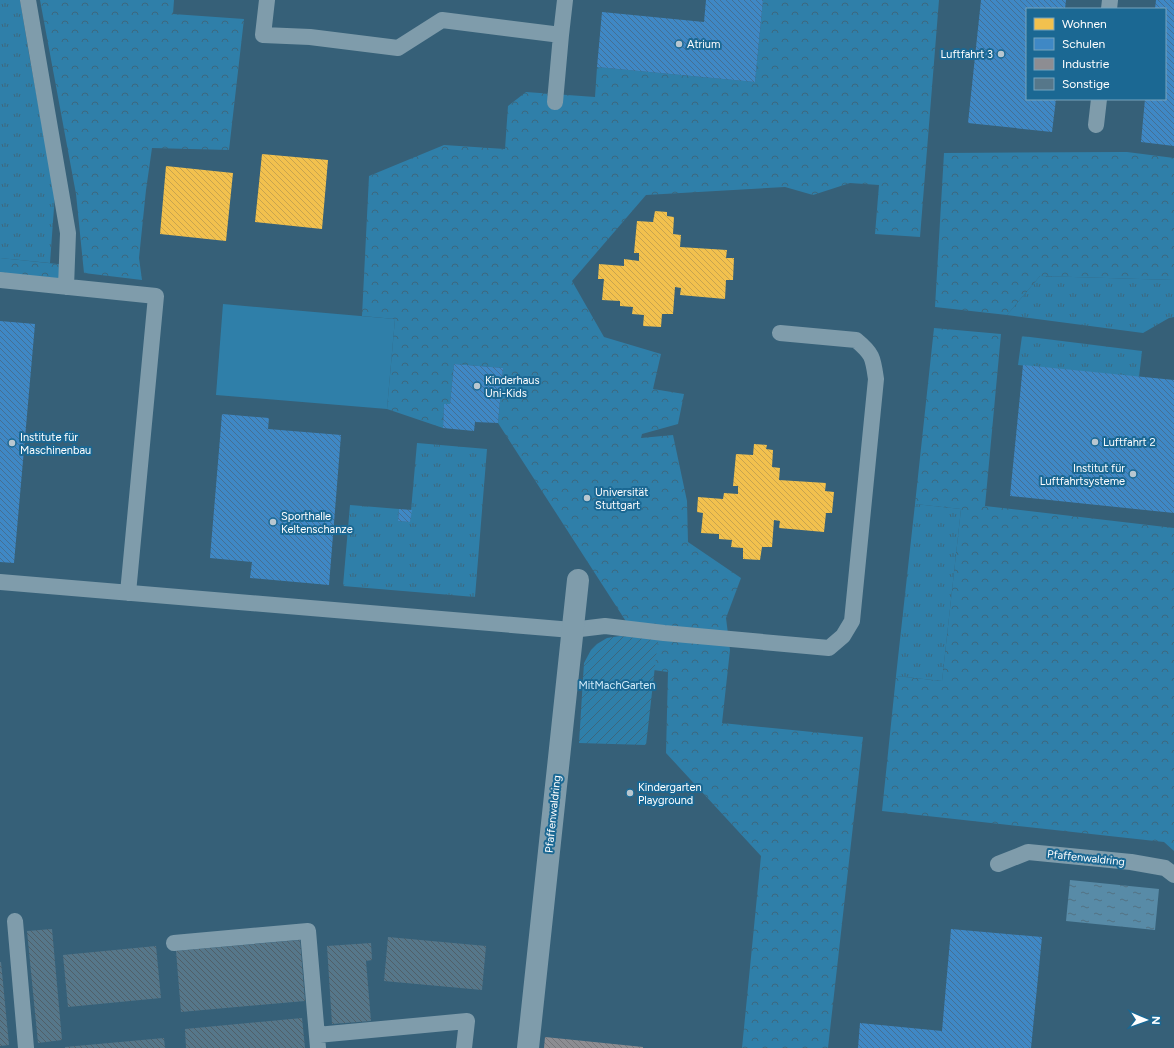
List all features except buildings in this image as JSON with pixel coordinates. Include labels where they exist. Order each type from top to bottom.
[{"type":"street","name":"Pfaffenwaldring","points":[[528,1048],[578,580]]},
{"type":"lane","points":[[28,0],[68,233],[66,286]]},
{"type":"lane","points":[[266,0],[263,35],[310,38],[398,48],[442,20],[561,35]]},
{"type":"lane","points":[[555,102],[565,0]]},
{"type":"lane","points":[[1096,125],[1099,100]]},
{"type":"lane","points":[[0,280],[156,296],[128,592]]},
{"type":"lane","points":[[0,582],[572,630],[605,626],[765,648],[828,654],[843,636],[852,621],[876,379],[873,359],[865,347],[856,340],[780,333]]},
{"type":"lane","name":"Pfaffenwaldring","points":[[998,864],[1028,852],[1131,862],[1165,868],[1174,875]]},
{"type":"lane","points":[[15,921],[26,1048]]},
{"type":"lane","points":[[174,943],[308,932],[318,1041],[467,1022],[464,1048]]},
{"type":"green space","points":[[0,0],[20,0],[55,194],[50,263],[0,258]]},
{"type":"green space","points":[[40,0],[174,0],[173,14],[244,19],[229,150],[152,148],[139,258],[142,280],[84,273],[76,194]]},
{"type":"green space","points":[[763,0],[939,0],[920,237],[875,234],[879,185],[850,183],[813,195],[785,187],[646,195],[572,281],[604,337],[661,354],[653,389],[684,394],[678,424],[642,434],[641,438],[673,435],[687,501],[688,542],[741,578],[726,618],[730,650],[722,723],[863,737],[828,1048],[742,1048],[761,856],[666,753],[668,672],[624,666],[627,623],[498,423],[503,368],[454,364],[450,404],[444,404],[443,428],[387,409],[395,319],[362,316],[369,176],[444,145],[505,149],[508,106],[526,92],[595,97],[597,67],[755,82]]},
{"type":"green space","points":[[1127,152],[1174,158],[1174,280],[1040,276],[1007,315],[935,307],[944,153]]},
{"type":"green space","points":[[0,258],[67,265],[66,287],[0,278]]},
{"type":"green space","points":[[1040,276],[1174,280],[1174,317],[1169,318],[1143,333],[1007,315]]},
{"type":"green space","points":[[223,304],[395,319],[387,409],[216,395]]},
{"type":"green space","points":[[934,328],[1001,334],[985,506],[1174,528],[1174,851],[1164,842],[882,811],[896,676],[942,681],[961,509],[915,504]]},
{"type":"green space","points":[[1022,336],[1142,351],[1139,377],[1018,365]]},
{"type":"green space","points":[[417,443],[487,449],[475,597],[343,586],[350,505],[399,509],[398,521],[410,522]]},
{"type":"green space","points":[[915,504],[961,509],[942,681],[896,676]]},
{"type":"green space","name":"MitMachGarten","points":[[620,636],[658,640],[646,745],[579,743],[584,663],[591,650],[597,644],[607,638]]},
{"type":"water","points":[[1070,880],[1159,889],[1155,930],[1066,921]]},
{"type":"place","name":"Atrium","points":[[679,44]]},
{"type":"place","name":"Luftfahrt 3","points":[[1001,54]]},
{"type":"place","name":"Kinderhaus Uni-Kids","points":[[477,386]]},
{"type":"place","name":"Luftfahrt 2","points":[[1095,442]]},
{"type":"place","name":"Institute für Maschinenbau","points":[[12,443]]},
{"type":"place","name":"Institut für Luftfahrtsysteme","points":[[1133,474]]},
{"type":"place","name":"Universität Stuttgart","points":[[587,498]]},
{"type":"place","name":"Sporthalle Keltenschanze","points":[[273,522]]},
{"type":"place","name":"Kindergarten Playground","points":[[630,793]]}]
